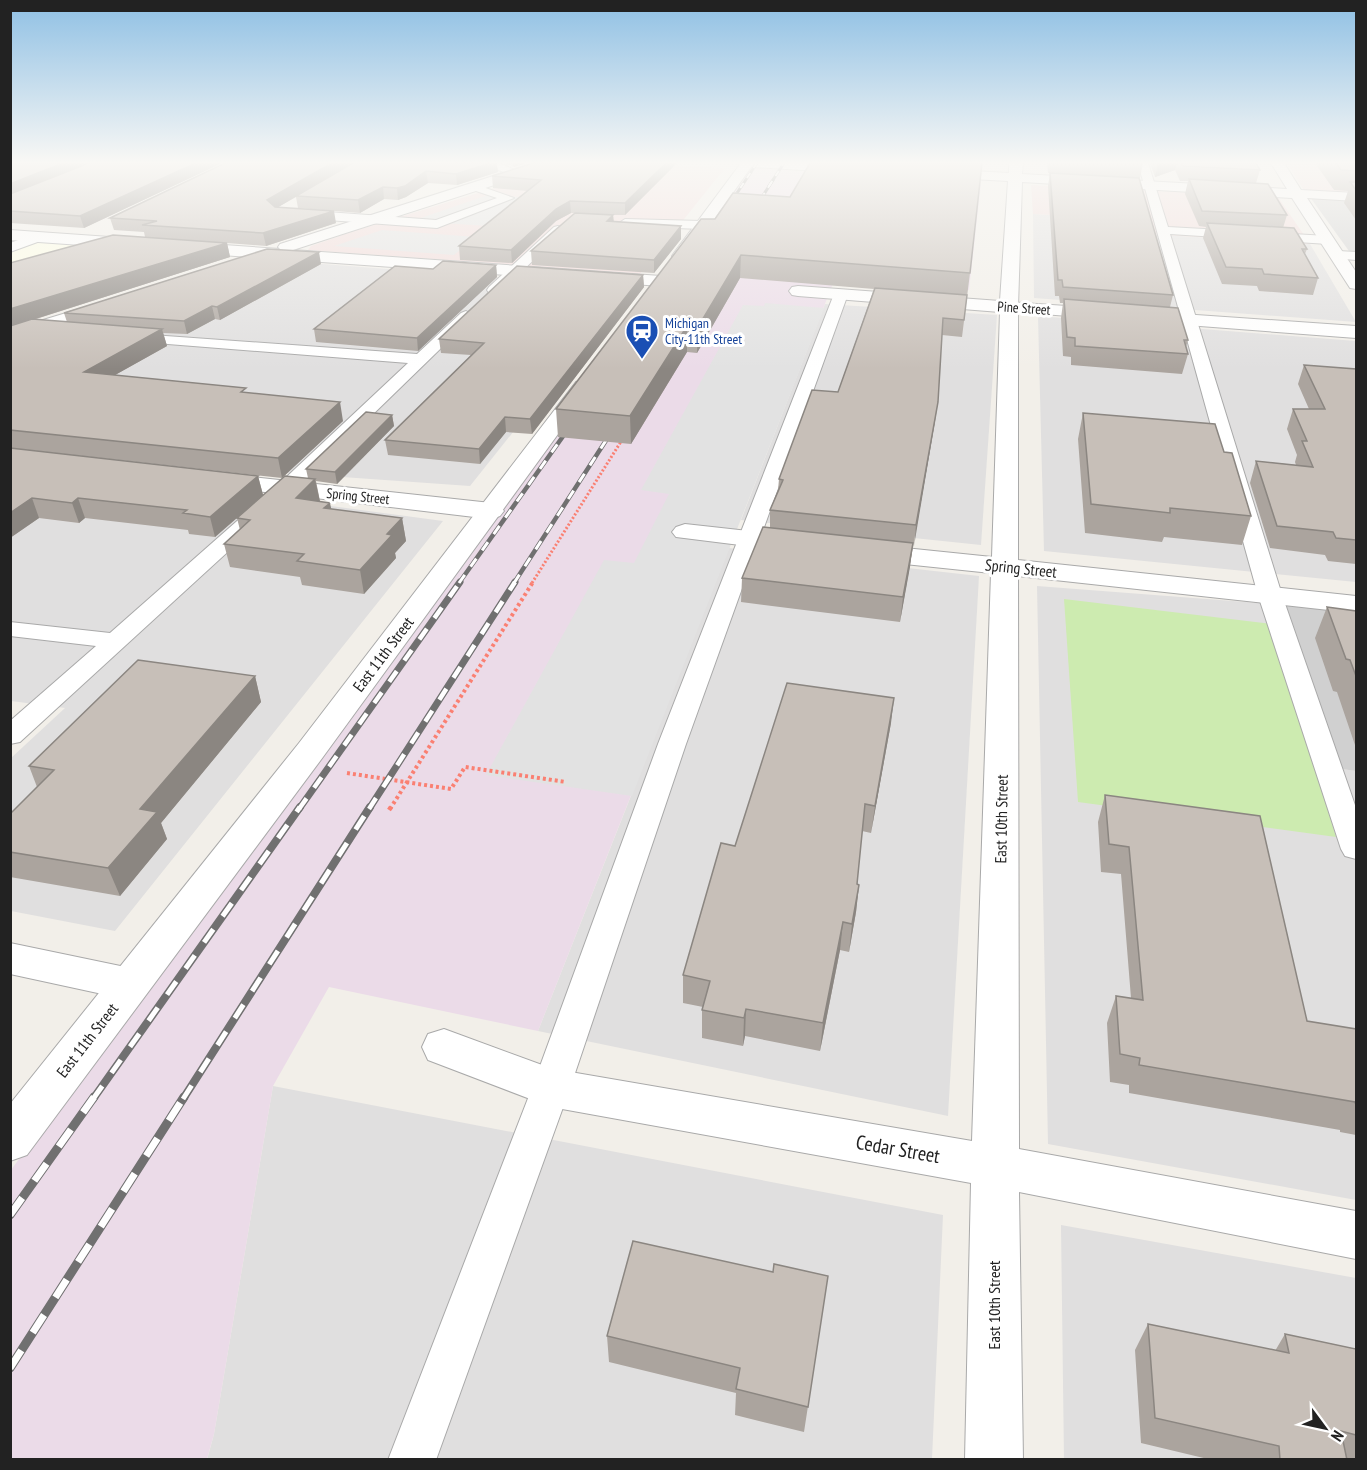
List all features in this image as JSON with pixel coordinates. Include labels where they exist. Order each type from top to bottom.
[{"type":"street","points":[[76,247],[99,232]]},
{"type":"street","points":[[225,267],[336,232]]},
{"type":"street","points":[[639,310],[697,232]]},
{"type":"street","name":"East 10th Street","points":[[994,1460],[995,1166],[1009,307],[1013,232]]},
{"type":"street","points":[[1323,232],[1356,284]]},
{"type":"street","points":[[10,235],[38,237],[76,247],[117,243],[660,281]]},
{"type":"street","name":"Pine Street","points":[[798,291],[1356,332]]},
{"type":"street","points":[[10,336],[124,300]]},
{"type":"street","name":"East 11th Street","points":[[10,1140],[311,750],[597,367]]},
{"type":"street","name":"Spring Street","points":[[194,478],[491,511]]},
{"type":"street","name":"Spring Street","points":[[686,532],[1356,604]]},
{"type":"street","points":[[10,958],[130,984]]},
{"type":"street","name":"Cedar Street","points":[[444,1047],[551,1088],[995,1166],[1356,1235]]},
{"type":"lane","points":[[10,736],[285,488],[558,232]]},
{"type":"lane","points":[[1163,232],[1270,595],[1356,849]]},
{"type":"lane","points":[[1189,232],[1328,240]]},
{"type":"lane","points":[[10,248],[38,237]]},
{"type":"lane","points":[[1338,255],[1356,256]]},
{"type":"lane","points":[[412,1460],[551,1088],[672,744],[841,294]]},
{"type":"lane","points":[[35,328],[82,332]]},
{"type":"lane","points":[[117,335],[422,359]]},
{"type":"lane","points":[[10,629],[117,641]]},
{"type":"path","points":[[389,810],[623,438]]},
{"type":"path","points":[[347,772],[451,789],[465,766],[566,782]]},
{"type":"shaded area","points":[[352,232],[674,232],[640,274],[308,250],[311,246]]},
{"type":"shaded area","points":[[377,232],[476,237],[454,255],[334,246]]},
{"type":"shaded area","points":[[700,232],[976,232],[969,290],[834,281],[538,1031],[329,987],[273,1086],[214,1434],[207,1459],[11,1460],[11,1170]]},
{"type":"shaded area","points":[[1033,232],[1132,232],[1310,244],[1356,322],[1034,298]]},
{"type":"shaded area","points":[[1302,232],[1310,244],[1133,233]]},
{"type":"shaded area","points":[[1335,232],[1356,232],[1356,252],[1349,251]]},
{"type":"shaded area","points":[[11,240],[91,246],[11,270]]},
{"type":"shaded area","points":[[297,262],[628,288],[470,486],[257,471],[10,342]]},
{"type":"shaded area","points":[[765,303],[824,308],[632,796],[486,775],[604,560],[634,563],[669,494],[641,490],[743,305],[764,306]]},
{"type":"shaded area","points":[[825,304],[997,315],[981,545],[741,520]]},
{"type":"shaded area","points":[[1038,316],[1356,341],[1356,582],[1044,551]]},
{"type":"shaded area","points":[[11,468],[264,497],[443,521],[115,931],[11,911],[11,758],[65,708],[11,701]]},
{"type":"shaded area","points":[[729,548],[979,576],[948,1116],[538,1031]]},
{"type":"shaded area","points":[[1037,586],[1273,604],[1328,767],[1356,771],[1356,1200],[1048,1144]]},
{"type":"shaded area","points":[[1273,604],[1356,612],[1356,771],[1328,767]]},
{"type":"shaded area","points":[[273,1086],[943,1215],[932,1459],[207,1460],[214,1434]]},
{"type":"shaded area","points":[[1061,1225],[1356,1278],[1356,1459],[1064,1459]]},
{"type":"green space","points":[[1064,599],[1272,624],[1336,837],[1078,802]]},
{"type":"building","points":[[477,232],[531,232],[511,250],[459,246]]},
{"type":"building","points":[[553,232],[677,232],[654,260],[531,251]]},
{"type":"building","points":[[691,232],[975,232],[970,273],[741,255],[698,327],[687,326],[630,416],[556,409]]},
{"type":"building","points":[[1054,232],[1155,232],[1173,295],[1063,287],[1062,280],[1058,280]]},
{"type":"building","points":[[1211,232],[1296,232],[1307,249],[1302,249],[1318,278],[1264,274],[1262,269],[1226,267]]},
{"type":"building","points":[[113,235],[227,243],[10,309],[10,263]]},
{"type":"building","points":[[267,249],[319,252],[217,307],[212,306],[184,321],[64,313]]},
{"type":"building","points":[[443,261],[496,265],[417,338],[314,329],[395,266],[433,269]]},
{"type":"building","points":[[517,266],[643,275],[530,419],[505,417],[479,449],[385,440],[484,343],[439,339]]},
{"type":"building","points":[[875,288],[967,295],[964,320],[943,318],[938,402],[916,525],[770,510],[783,480],[779,479],[812,390],[838,392]]},
{"type":"building","points":[[1064,299],[1178,308],[1188,340],[1184,340],[1188,354],[1075,346],[1075,338],[1067,337]]},
{"type":"building","points":[[32,319],[162,329],[84,372],[246,388],[241,392],[340,402],[278,458],[10,430],[10,326]]},
{"type":"building","points":[[1304,365],[1356,369],[1356,540],[1336,538],[1333,532],[1277,526],[1256,461],[1313,467],[1302,441],[1307,441],[1293,409],[1325,409]]},
{"type":"building","points":[[366,412],[392,415],[335,472],[306,469]]},
{"type":"building","points":[[1083,413],[1215,424],[1224,452],[1232,453],[1251,516],[1170,508],[1170,513],[1091,504]]},
{"type":"building","points":[[10,448],[258,476],[210,517],[183,513],[187,510],[78,498],[72,503],[32,498],[10,513]]},
{"type":"building","points":[[285,476],[315,479],[296,498],[330,503],[324,508],[402,518],[387,534],[392,535],[360,570],[297,561],[304,554],[224,544],[250,520],[237,518]]},
{"type":"building","points":[[763,527],[913,543],[903,597],[742,578]]},
{"type":"building","points":[[1327,607],[1356,611],[1356,676],[1350,660],[1346,659]]},
{"type":"building","points":[[138,660],[255,676],[140,809],[157,812],[108,868],[10,852],[10,814],[54,770],[29,766]]},
{"type":"building","points":[[787,683],[894,698],[875,806],[865,804],[857,884],[859,885],[852,924],[843,922],[823,1023],[746,1009],[744,1018],[702,1010],[710,981],[683,975],[721,843],[735,846]]},
{"type":"building","points":[[1105,795],[1260,816],[1307,1021],[1356,1029],[1356,1105],[1355,1102],[1139,1065],[1140,1058],[1120,1054],[1116,996],[1143,1000],[1129,847],[1109,844]]},
{"type":"building","points":[[633,1241],[773,1272],[774,1264],[828,1276],[808,1407],[736,1389],[740,1368],[607,1336]]},
{"type":"building","points":[[1148,1324],[1289,1353],[1285,1334],[1356,1349],[1356,1435],[1341,1431],[1347,1460],[1280,1460],[1279,1446],[1155,1418]]},
{"type":"railway","points":[[459,583],[571,425]]},
{"type":"railway","points":[[514,583],[614,428]]},
{"type":"railway","points":[[299,809],[460,582]]},
{"type":"railway","points":[[369,809],[515,582]]},
{"type":"railway","points":[[93,1099],[300,807]]},
{"type":"railway","points":[[183,1099],[370,807]]},
{"type":"railway","points":[[10,1215],[94,1097]]},
{"type":"railway","points":[[10,1368],[184,1097]]},
{"type":"place","name":"Michigan City-11th Street","points":[[642,360]]}]
